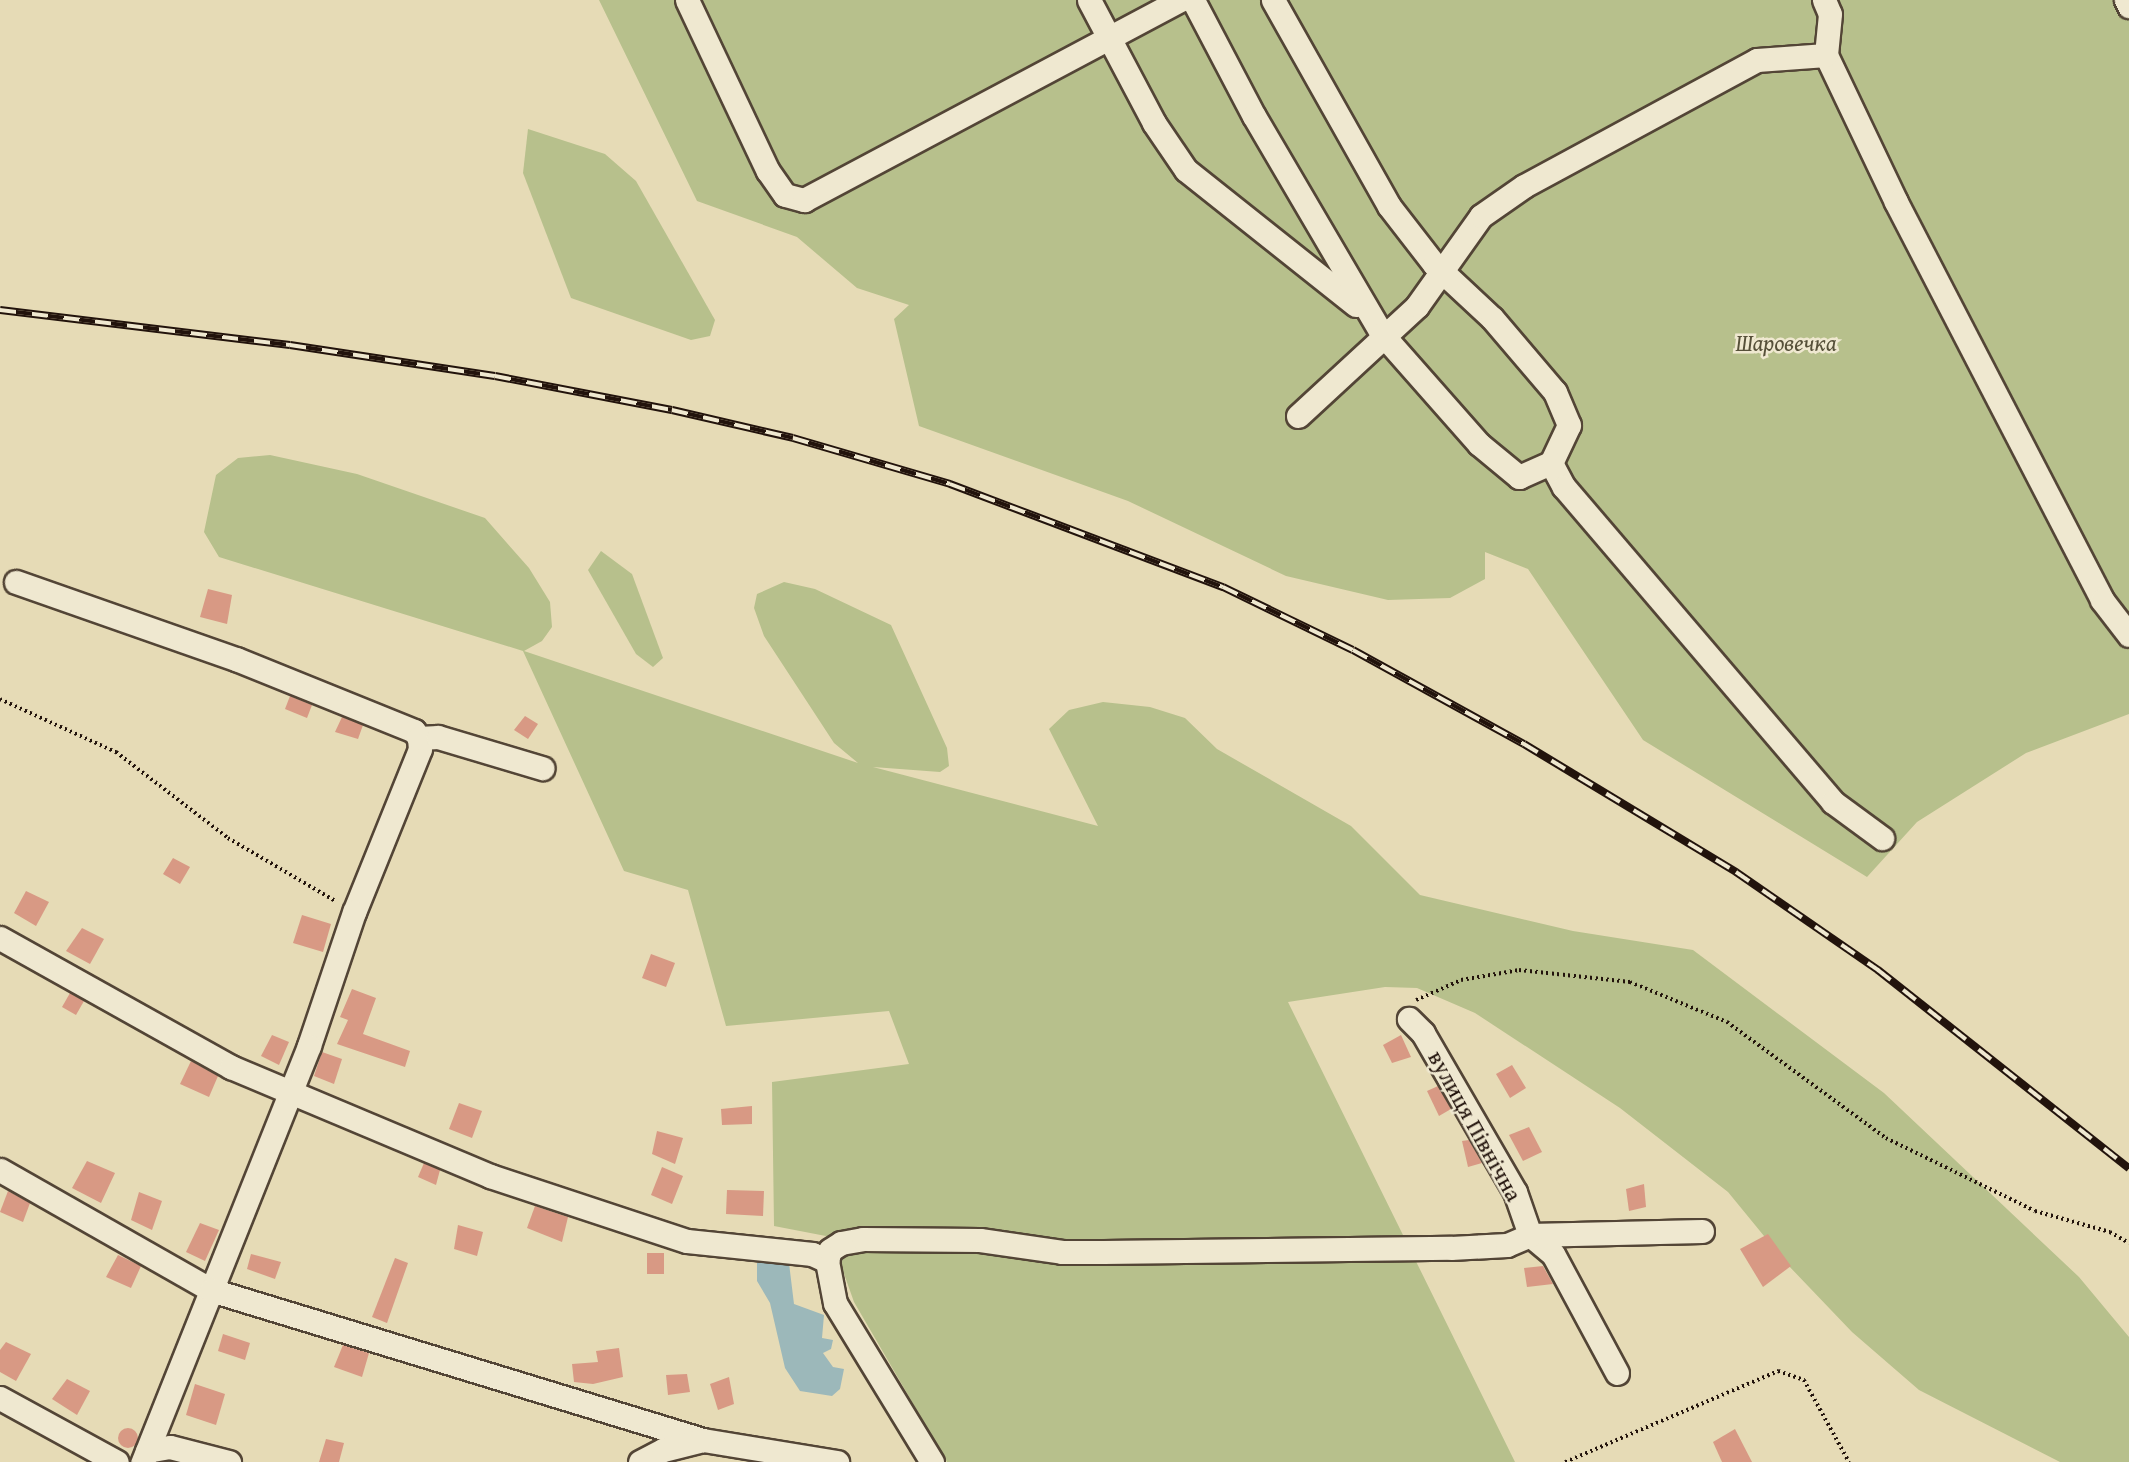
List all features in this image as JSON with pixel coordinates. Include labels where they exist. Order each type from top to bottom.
[{"type":"street","points":[[687,0],[768,171],[785,195],[804,200],[1180,0]]},
{"type":"street","points":[[1090,0],[1154,123],[1185,170],[1366,313]]},
{"type":"street","points":[[1193,0],[1366,313],[1382,334],[1479,444],[1519,477],[1551,463],[1569,425],[1555,392],[1492,318],[1443,272],[1389,205],[1273,0]]},
{"type":"street","points":[[1824,0],[1830,14],[1826,55],[2038,479],[2102,600],[2129,635]]},
{"type":"street","points":[[2126,0],[2129,6]]},
{"type":"street","points":[[1298,416],[1382,334],[1417,306],[1481,216],[1524,186],[1757,60],[1826,55]]},
{"type":"street","points":[[1551,463],[1564,487],[1833,802],[1882,838]]},
{"type":"street","points":[[16,582],[236,659],[414,731],[419,738],[420,749],[354,912],[290,1095],[145,1457]]},
{"type":"street","points":[[419,738],[438,737],[542,768]]},
{"type":"street","points":[[0,938],[149,1025],[290,1095],[490,1176],[687,1241],[811,1254],[827,1261]]},
{"type":"street","name":"вулиця Північна","points":[[1409,1019],[1423,1033],[1515,1192],[1530,1235]]},
{"type":"street","points":[[0,1170],[211,1290],[704,1440],[837,1462]]},
{"type":"street","points":[[932,1462],[848,1328],[828,1283],[827,1261],[830,1250],[841,1242],[863,1238],[980,1240],[1089,1252],[1486,1246],[1507,1245],[1530,1235],[1702,1231]]},
{"type":"street","points":[[1530,1235],[1553,1254],[1617,1373]]},
{"type":"street","points":[[0,1398],[117,1462]]},
{"type":"street","points":[[640,1462],[663,1450],[704,1440]]},
{"type":"street","points":[[145,1457],[170,1447],[229,1462]]},
{"type":"path","points":[[0,699],[116,751],[228,838],[354,912]]},
{"type":"path","points":[[1409,1019],[1406,1004],[1461,980],[1519,970],[1630,982],[1727,1022],[1886,1138],[2035,1211],[2110,1232],[2129,1243]]},
{"type":"path","points":[[1565,1462],[1778,1371],[1804,1380],[1849,1462]]},
{"type":"green space","name":"Шаровечка","points":[[599,0],[2129,0],[2129,714],[2026,753],[1917,822],[1867,877],[1643,740],[1528,569],[1485,552],[1485,579],[1450,598],[1388,600],[1286,576],[1128,501],[919,426],[894,319],[909,305],[857,288],[797,237],[697,201]]},
{"type":"green space","points":[[528,129],[605,154],[636,181],[715,320],[710,336],[691,340],[571,298],[523,173]]},
{"type":"green space","points":[[270,455],[357,474],[485,518],[529,568],[550,602],[552,627],[542,641],[524,651],[858,763],[834,743],[764,636],[754,608],[757,594],[784,582],[815,589],[891,625],[947,748],[949,766],[940,772],[873,767],[1098,826],[1049,729],[1069,710],[1103,702],[1150,707],[1185,718],[1217,749],[1351,826],[1420,895],[1573,931],[1693,950],[1884,1093],[2079,1277],[2129,1337],[2129,1462],[2060,1462],[1919,1390],[1852,1332],[1787,1264],[1728,1192],[1620,1108],[1475,1013],[1417,988],[1385,987],[1288,1002],[1515,1462],[947,1462],[854,1302],[831,1237],[774,1226],[772,1082],[909,1064],[889,1011],[726,1026],[688,890],[624,871],[523,651],[219,557],[204,532],[216,475],[238,458]]},
{"type":"green space","points":[[601,551],[632,574],[663,658],[653,667],[636,654],[588,570]]},
{"type":"water","points":[[764,1258],[789,1263],[794,1304],[824,1315],[822,1338],[833,1340],[831,1349],[823,1353],[833,1367],[844,1369],[840,1389],[832,1396],[800,1391],[785,1368],[770,1303],[757,1281],[757,1263]]},
{"type":"building","points":[[208,589],[232,595],[227,624],[200,617]]},
{"type":"building","points":[[290,696],[312,705],[307,718],[285,709]]},
{"type":"building","points":[[525,716],[538,724],[528,739],[514,730]]},
{"type":"building","points":[[342,717],[363,725],[358,739],[335,732]]},
{"type":"building","points":[[173,858],[190,867],[180,884],[163,874]]},
{"type":"building","points":[[26,891],[49,902],[36,926],[14,913]]},
{"type":"building","points":[[302,915],[331,924],[323,952],[293,943]]},
{"type":"building","points":[[82,928],[104,939],[90,964],[66,951]]},
{"type":"building","points":[[651,954],[675,963],[666,987],[642,978]]},
{"type":"building","points":[[352,989],[376,998],[363,1034],[410,1051],[405,1067],[337,1044],[348,1020],[340,1017]]},
{"type":"building","points":[[70,993],[84,1001],[76,1015],[62,1007]]},
{"type":"building","points":[[272,1035],[289,1042],[279,1065],[261,1056]]},
{"type":"building","points":[[1401,1035],[1411,1057],[1392,1063],[1383,1045]]},
{"type":"building","points":[[322,1052],[342,1059],[334,1084],[314,1076]]},
{"type":"building","points":[[191,1061],[218,1076],[209,1097],[180,1084]]},
{"type":"building","points":[[1512,1065],[1526,1088],[1510,1098],[1496,1074]]},
{"type":"building","points":[[1438,1086],[1451,1109],[1439,1116],[1427,1091]]},
{"type":"building","points":[[459,1103],[482,1111],[472,1138],[449,1129]]},
{"type":"building","points":[[752,1106],[752,1124],[722,1125],[721,1109]]},
{"type":"building","points":[[1529,1127],[1542,1152],[1523,1161],[1509,1135]]},
{"type":"building","points":[[657,1131],[683,1138],[675,1164],[652,1154]]},
{"type":"building","points":[[1469,1140],[1482,1163],[1468,1167],[1462,1141]]},
{"type":"building","points":[[87,1161],[115,1173],[101,1203],[72,1188]]},
{"type":"building","points":[[424,1163],[440,1170],[436,1185],[418,1177]]},
{"type":"building","points":[[662,1167],[683,1176],[672,1204],[651,1195]]},
{"type":"building","points":[[1644,1184],[1646,1207],[1629,1211],[1626,1189]]},
{"type":"building","points":[[727,1190],[764,1191],[763,1216],[726,1214]]},
{"type":"building","points":[[8,1191],[30,1203],[23,1222],[0,1212]]},
{"type":"building","points":[[139,1192],[162,1201],[152,1230],[131,1220]]},
{"type":"building","points":[[535,1206],[568,1217],[562,1242],[527,1228]]},
{"type":"building","points":[[200,1223],[219,1230],[205,1261],[186,1252]]},
{"type":"building","points":[[458,1225],[483,1232],[477,1256],[454,1249]]},
{"type":"building","points":[[1768,1234],[1791,1266],[1763,1287],[1740,1249]]},
{"type":"building","points":[[647,1253],[664,1253],[664,1274],[647,1274]]},
{"type":"building","points":[[251,1254],[281,1262],[275,1279],[247,1269]]},
{"type":"building","points":[[118,1255],[141,1266],[131,1288],[106,1277]]},
{"type":"building","points":[[395,1258],[408,1263],[387,1323],[372,1317]]},
{"type":"building","points":[[1543,1266],[1553,1284],[1527,1287],[1524,1268]]},
{"type":"building","points":[[223,1334],[250,1343],[245,1360],[218,1351]]},
{"type":"building","points":[[6,1342],[31,1354],[16,1381],[0,1372],[0,1350]]},
{"type":"building","points":[[343,1345],[369,1353],[362,1377],[334,1367]]},
{"type":"building","points":[[619,1348],[623,1377],[593,1384],[574,1382],[572,1364],[598,1362],[596,1351]]},
{"type":"building","points":[[687,1374],[690,1392],[668,1395],[666,1375]]},
{"type":"building","points":[[729,1377],[734,1404],[718,1410],[710,1384]]},
{"type":"building","points":[[67,1379],[90,1391],[77,1415],[52,1399]]},
{"type":"building","points":[[195,1384],[225,1394],[216,1425],[186,1415]]},
{"type":"building","points":[[128,1428],[135,1431],[138,1438],[135,1445],[128,1448],[121,1445],[118,1438],[121,1431]]},
{"type":"building","points":[[1735,1429],[1752,1462],[1722,1462],[1713,1442]]},
{"type":"building","points":[[326,1439],[344,1443],[339,1462],[319,1462]]},
{"type":"railway","points":[[0,310],[290,345],[495,376],[672,410],[793,438],[950,484],[1223,587],[1353,650],[1524,744],[1736,872],[1878,970],[2129,1168]]}]
